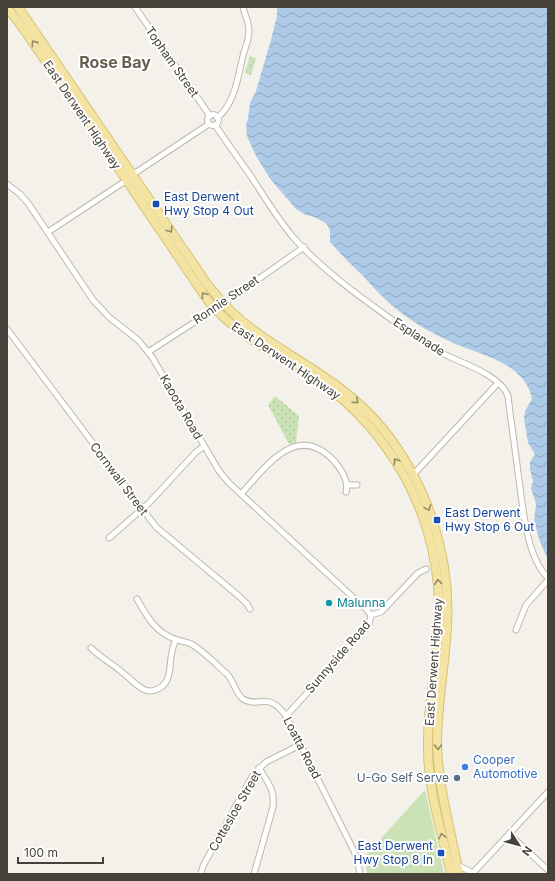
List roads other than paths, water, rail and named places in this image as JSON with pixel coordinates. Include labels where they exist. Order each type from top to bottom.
[{"type":"main road","name":"East Derwent Highway","points":[[18,7],[130,177],[202,292],[215,309],[231,325],[249,338],[315,379],[349,405],[385,445],[413,492],[423,516],[432,546],[439,592],[439,622],[429,729],[428,768],[433,798],[451,874]]},
{"type":"main road","name":"East Derwent Highway","points":[[7,8],[223,304],[256,332],[318,372],[354,399],[383,429],[413,475],[435,526],[446,586],[447,625],[438,725],[439,767],[459,874]]},
{"type":"main road","points":[[428,768],[439,767]]},
{"type":"main road","points":[[433,798],[444,796]]},
{"type":"street","points":[[23,7],[25,18]]},
{"type":"street","name":"Topham Street","points":[[135,7],[210,116]]},
{"type":"street","points":[[217,118],[222,115],[228,107],[236,88],[248,35],[248,22],[243,7]]},
{"type":"street","points":[[209,124],[207,121],[210,116],[213,115],[217,118]]},
{"type":"street","points":[[48,232],[209,124],[212,126],[215,125],[218,121],[217,118]]},
{"type":"street","name":"Esplanade","points":[[215,125],[270,205],[293,236],[304,247],[363,299],[422,341],[486,375],[504,389],[508,396],[530,544],[538,565],[548,579]]},
{"type":"street","name":"Kaoota Road","points":[[7,184],[20,194],[28,203],[100,308],[138,340],[148,352],[219,471],[241,494],[372,615]]},
{"type":"street","name":"Ronnie Street","points":[[148,352],[223,304],[304,247]]},
{"type":"street","name":"Cornwall Street","points":[[7,329],[142,509],[161,532],[240,597],[250,609]]},
{"type":"street","points":[[413,475],[498,383]]},
{"type":"street","points":[[109,538],[157,495],[194,453],[204,446]]},
{"type":"street","points":[[241,494],[277,455],[287,448],[299,446],[311,446],[325,453],[338,466],[348,485],[346,492]]},
{"type":"street","points":[[348,485],[357,485]]},
{"type":"street","name":"Sunnyside Road","points":[[286,716],[369,624],[372,615],[383,610],[418,573],[426,569]]},
{"type":"street","points":[[516,630],[526,605],[548,579]]},
{"type":"street","name":"Loatta Road","points":[[137,600],[154,625],[160,631],[176,640],[192,645],[232,678],[239,694],[244,699],[250,701],[269,701],[281,708],[354,851],[360,874]]},
{"type":"street","points":[[91,648],[101,658],[122,671],[139,686],[146,690],[152,691],[158,689],[167,680],[172,649],[176,640]]},
{"type":"street","name":"Cottesloe Street","points":[[201,874],[203,866],[253,775],[266,762],[300,744]]},
{"type":"street","points":[[254,874],[273,809],[274,798],[273,791],[259,768]]},
{"type":"street","points":[[458,865],[472,874],[548,792]]},
{"type":"street","points":[[509,834],[548,870]]},
{"type":"water","points":[[277,7],[548,7],[548,560],[540,542],[534,521],[536,504],[531,488],[533,481],[530,470],[530,462],[535,454],[528,443],[524,418],[525,411],[532,399],[528,386],[520,376],[499,361],[435,334],[413,322],[394,307],[330,242],[330,230],[326,223],[306,215],[296,209],[271,180],[256,156],[247,136],[246,125],[250,103],[256,91],[271,40],[277,16]]},
{"type":"place","name":"East Derwent Hwy Stop 4 Out","points":[[156,204]]},
{"type":"place","name":"East Derwent Hwy Stop 6 Out","points":[[437,520]]},
{"type":"place","name":"Malunna","points":[[329,603]]},
{"type":"place","name":"Cooper Automotive","points":[[465,767]]},
{"type":"place","name":"U-Go Self Serve","points":[[457,778]]},
{"type":"place","name":"East Derwent Hwy Stop 8 In","points":[[441,853]]},
{"type":"district","name":"Rose Bay","points":[[115,62]]}]
